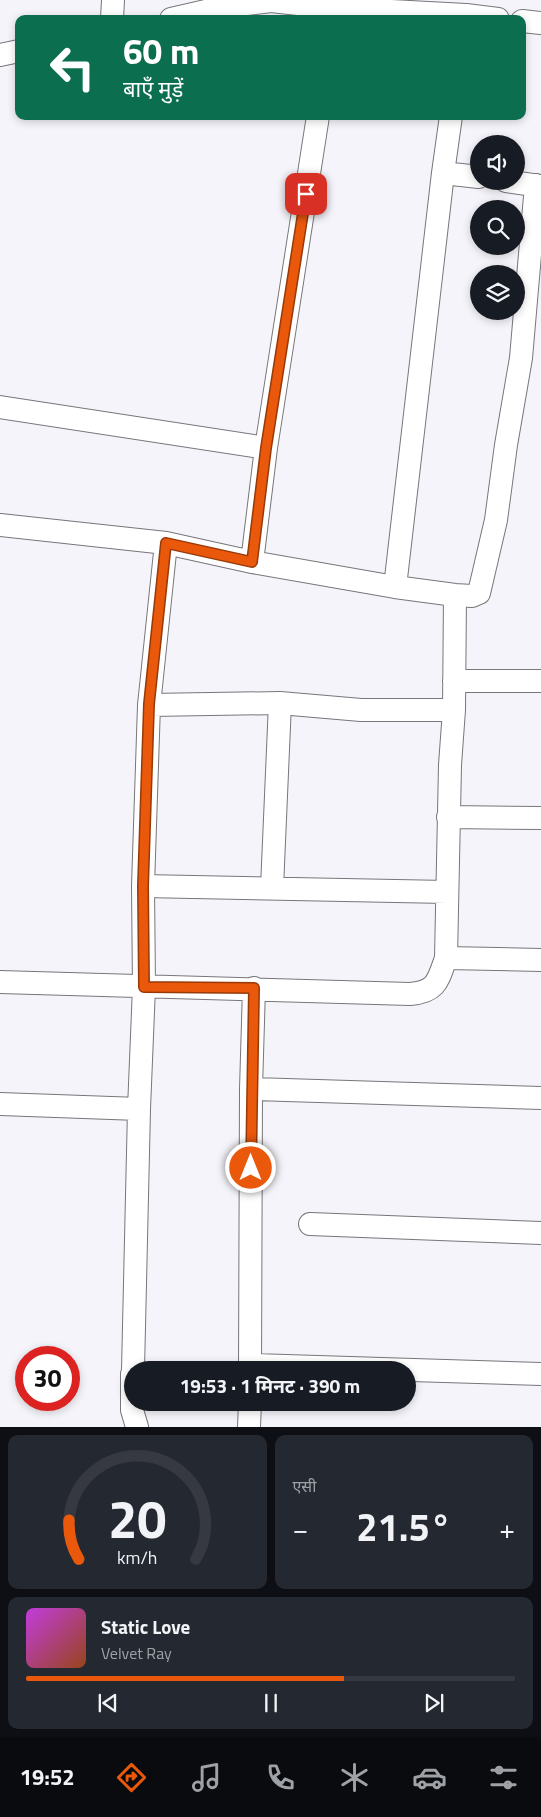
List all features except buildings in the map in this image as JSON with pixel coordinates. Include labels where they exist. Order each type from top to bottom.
[{"type":"street","points":[[112,15],[113,0]]},
{"type":"street","points":[[188,15],[223,7],[271,1],[334,14],[378,15]]},
{"type":"street","points":[[526,22],[541,24]]},
{"type":"street","points":[[0,55],[15,52]]},
{"type":"street","points":[[252,562],[266,448],[317,120]]},
{"type":"street","points":[[395,587],[450,120]]},
{"type":"street","points":[[443,172],[470,176]]},
{"type":"street","points":[[0,525],[166,543],[252,562],[395,587],[455,595],[472,596],[479,592],[496,520],[506,445],[521,358],[539,186],[525,184]]},
{"type":"street","points":[[0,407],[266,448]]},
{"type":"street","points":[[132,1361],[144,987],[143,886],[149,704],[166,543]]},
{"type":"street","points":[[0,982],[423,993],[438,983],[446,958],[448,817],[454,710],[455,595]]},
{"type":"street","points":[[454,681],[541,681]]},
{"type":"street","points":[[149,704],[280,702],[361,710],[454,710]]},
{"type":"street","points":[[272,888],[280,702]]},
{"type":"street","points":[[448,817],[541,818]]},
{"type":"street","points":[[143,886],[447,892]]},
{"type":"street","points":[[446,958],[541,960]]},
{"type":"street","points":[[250,1361],[251,1089],[254,988]]},
{"type":"street","points":[[251,1089],[541,1098]]},
{"type":"street","points":[[0,1104],[139,1109]]},
{"type":"street","points":[[310,1224],[541,1233]]},
{"type":"street","points":[[416,1371],[541,1374]]},
{"type":"street","points":[[132,1411],[137,1427]]},
{"type":"street","points":[[250,1411],[250,1427]]},
{"type":"route","points":[[251,1168],[254,988],[144,987],[143,886],[149,704],[166,543],[252,562],[266,448],[306,194]]}]
